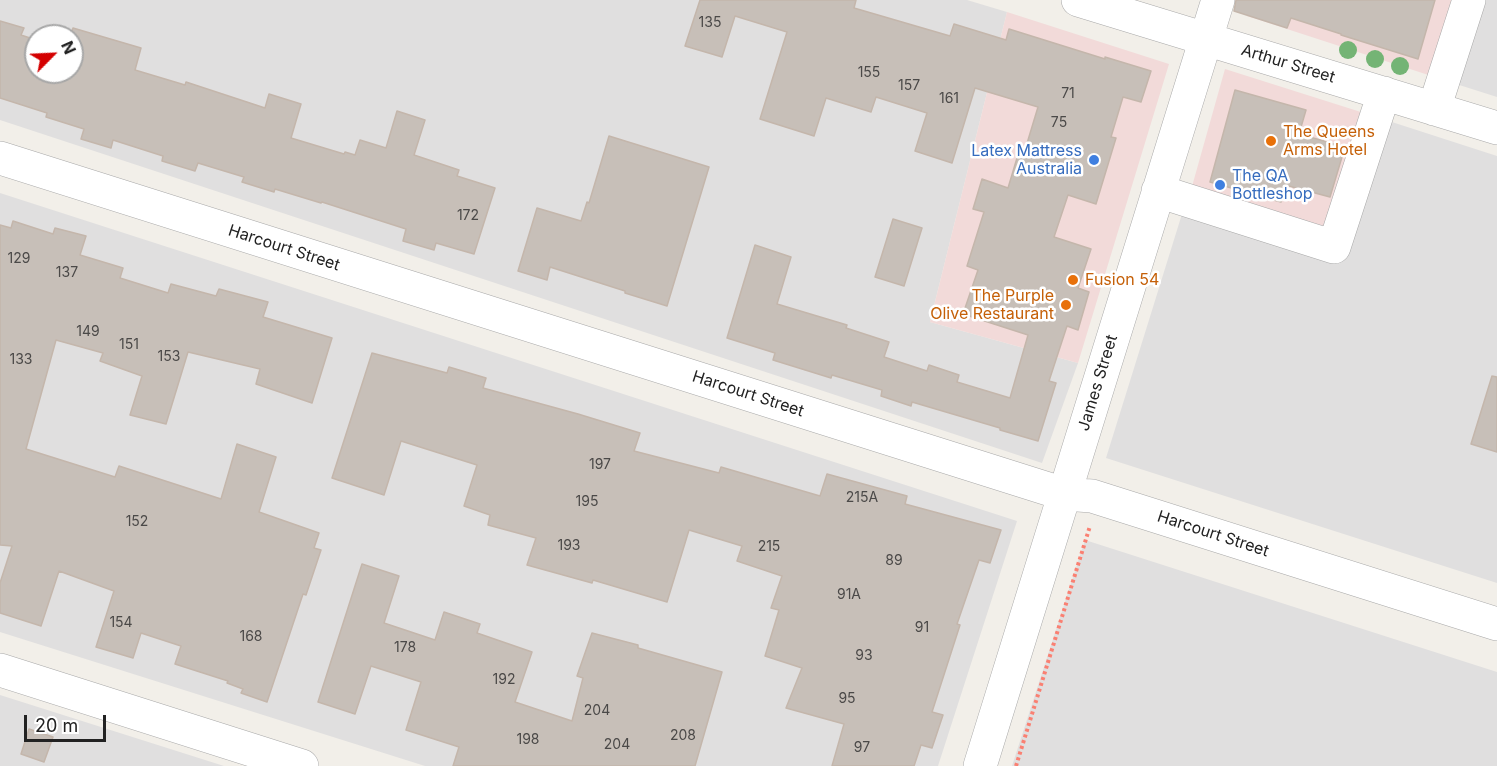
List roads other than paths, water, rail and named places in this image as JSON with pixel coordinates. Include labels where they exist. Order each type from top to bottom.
[{"type":"street","name":"Arthur Street","points":[[1078,0],[1497,128]]},
{"type":"street","name":"James Street","points":[[980,766],[1218,0]]},
{"type":"street","points":[[1434,109],[1469,0]]},
{"type":"street","points":[[1158,191],[1334,247],[1384,93]]},
{"type":"street","name":"Harcourt Street","points":[[0,158],[1064,494],[1092,496],[1497,624]]},
{"type":"street","points":[[0,670],[302,766]]},
{"type":"place","name":"The Queens Arms Hotel","points":[[1271,141]]},
{"type":"place","name":"Latex Mattress Australia","points":[[1094,160]]},
{"type":"place","name":"The QA Bottleshop","points":[[1220,185]]},
{"type":"place","name":"Fusion 54","points":[[1073,280]]},
{"type":"place","name":"The Purple Olive Restaurant","points":[[1066,305]]}]
